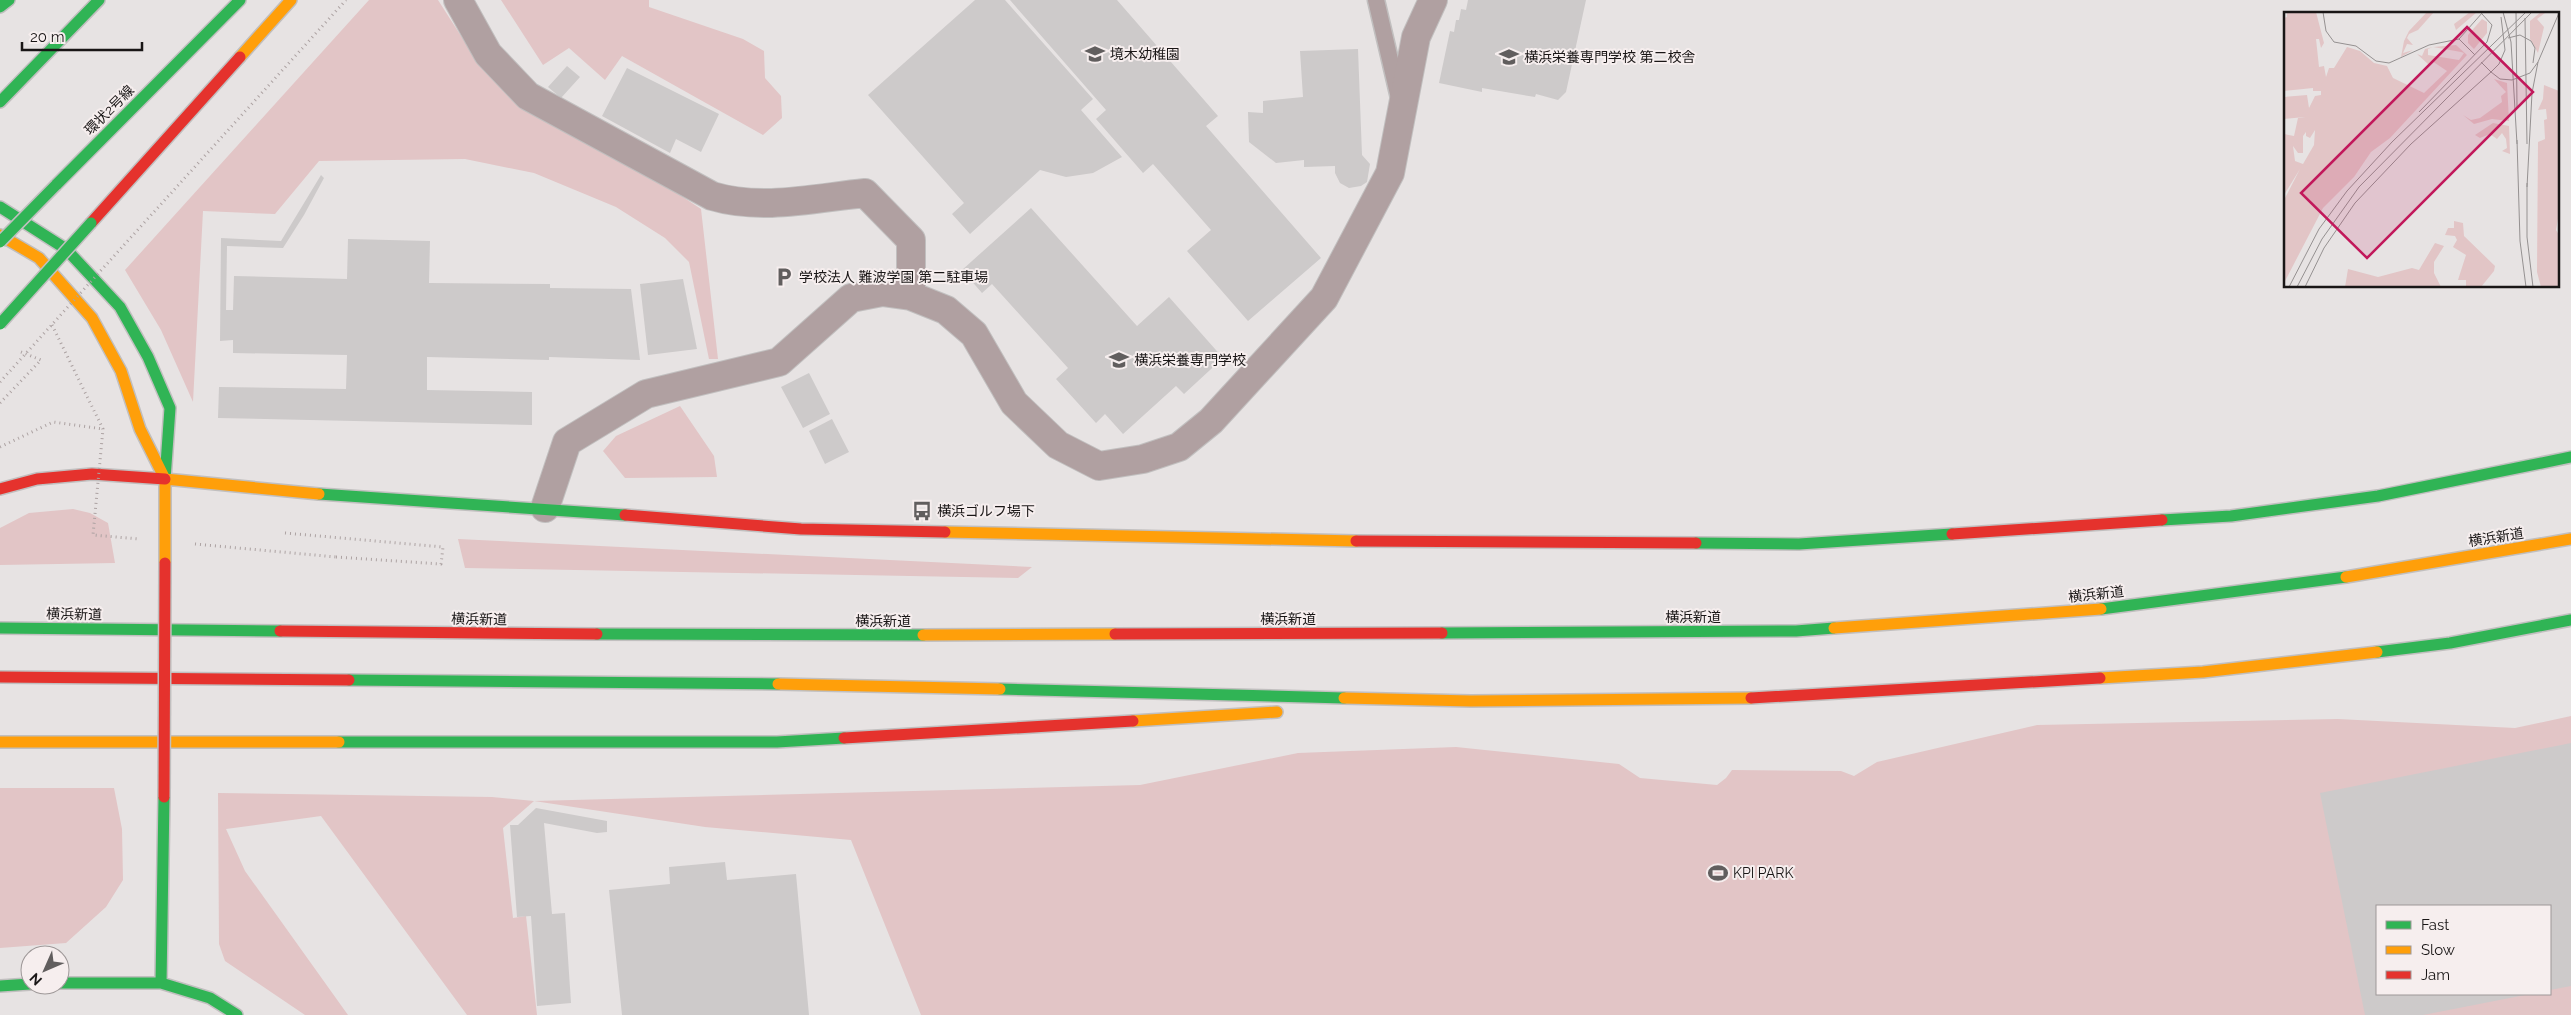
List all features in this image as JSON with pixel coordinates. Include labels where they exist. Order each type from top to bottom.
[{"type":"main road","points":[[0,6],[9,0]]},
{"type":"main road","points":[[0,102],[99,0]]},
{"type":"main road","name":"環状2号線","points":[[0,242],[240,0]]},
{"type":"main road","points":[[0,324],[291,0]]},
{"type":"main road","points":[[0,207],[66,249],[120,307],[148,356],[170,408],[165,478],[164,797],[161,983]]},
{"type":"main road","points":[[0,235],[39,258],[92,318],[121,372],[140,429],[165,478]]},
{"type":"main road","points":[[0,489],[37,479],[92,474],[165,478],[307,493],[545,508],[801,528],[1344,541],[1799,544],[2231,516],[2378,496],[2571,457]]},
{"type":"main road","name":"横浜新道","points":[[0,628],[758,636],[1796,631],[2086,611],[2308,583],[2571,539]]},
{"type":"main road","points":[[0,677],[750,683],[1471,701],[1762,698],[2203,672],[2450,643],[2571,620]]},
{"type":"main road","points":[[1322,709],[1471,701]]},
{"type":"main road","points":[[0,742],[777,742],[1292,711]]},
{"type":"main road","points":[[70,983],[161,983],[210,998],[237,1015]]},
{"type":"main road","points":[[0,986],[20,985]]},
{"type":"street","points":[[545,508],[567,442],[646,394],[779,362],[851,298],[882,292],[911,296],[946,310],[974,334],[1014,403],[1058,446],[1099,466],[1144,459],[1179,447],[1211,421],[1324,298],[1390,173],[1416,37],[1433,0]]},
{"type":"street","points":[[460,2],[488,54],[528,96],[712,196],[735,203],[763,204],[865,193],[911,240],[911,296]]},
{"type":"lane","points":[[1376,0],[1403,112]]},
{"type":"path","points":[[0,382],[346,0]]},
{"type":"path","points":[[52,325],[103,430],[93,535],[142,540]]},
{"type":"path","points":[[0,403],[41,360],[16,350]]},
{"type":"path","points":[[0,447],[53,422],[103,430]]},
{"type":"path","points":[[190,544],[441,564],[443,547],[285,533]]},
{"type":"shaded area","points":[[369,0],[438,0],[479,64],[526,111],[639,168],[701,209],[718,359],[709,359],[689,262],[665,238],[616,207],[534,173],[465,159],[319,161],[275,214],[203,211],[193,402],[161,330],[125,270]]},
{"type":"shaded area","points":[[501,0],[649,0],[649,7],[743,39],[764,51],[765,78],[781,96],[782,118],[763,135],[622,56],[605,80],[569,48],[543,65]]},
{"type":"shaded area","points":[[680,406],[714,456],[717,477],[625,478],[603,451],[616,436]]},
{"type":"shaded area","points":[[73,509],[90,513],[108,523],[115,563],[0,565],[0,528],[29,513]]},
{"type":"shaded area","points":[[458,539],[1032,567],[1018,578],[465,568]]},
{"type":"shaded area","name":"KPI PARK","points":[[2571,716],[2571,1015],[921,1015],[851,840],[705,827],[534,801],[1140,785],[1298,753],[1456,747],[1619,764],[1640,778],[1717,785],[1732,770],[1841,771],[1854,776],[1877,762],[2037,725],[2338,719],[2515,728]]},
{"type":"shaded area","points":[[0,788],[114,788],[122,829],[123,880],[106,907],[66,943],[0,948]]},
{"type":"shaded area","points":[[218,793],[492,797],[534,801],[503,828],[513,918],[526,916],[537,1015],[467,1015],[321,816],[226,829],[245,871],[348,1015],[305,1015],[225,961],[219,944]]},
{"type":"building","points":[[975,0],[1005,0],[1093,99],[1081,110],[1122,157],[1093,173],[1066,177],[1040,170],[970,234],[952,214],[964,203],[868,95]]},
{"type":"building","points":[[1010,0],[1117,0],[1218,116],[1206,126],[1321,258],[1248,321],[1187,251],[1211,230],[1153,164],[1143,173],[1096,119],[1106,110]]},
{"type":"building","name":"横浜栄養専門学校 第二校舎","points":[[1468,0],[1586,0],[1566,92],[1558,100],[1536,94],[1535,97],[1482,88],[1482,92],[1439,83],[1450,31],[1454,32],[1456,20],[1459,20],[1461,9],[1466,10]]},
{"type":"building","points":[[1358,49],[1362,155],[1370,164],[1367,182],[1361,186],[1349,188],[1340,183],[1335,173],[1335,166],[1304,167],[1304,160],[1276,163],[1249,142],[1248,112],[1263,113],[1263,101],[1303,97],[1300,51]]},
{"type":"building","points":[[567,66],[580,77],[561,98],[548,87]]},
{"type":"building","points":[[627,68],[719,114],[701,152],[676,139],[670,153],[602,116]]},
{"type":"building","points":[[321,175],[324,178],[283,248],[227,246],[226,310],[233,310],[234,276],[347,279],[348,239],[430,241],[429,283],[550,284],[550,288],[631,289],[640,360],[549,357],[549,360],[427,357],[427,390],[532,392],[532,425],[218,418],[219,387],[346,389],[347,355],[233,353],[233,340],[220,341],[221,238],[281,241]]},
{"type":"building","points":[[1031,208],[1137,326],[1169,297],[1223,358],[1184,394],[1176,386],[1123,434],[1105,414],[1096,423],[1056,379],[1068,368],[992,284],[982,293],[962,270]]},
{"type":"building","points":[[683,279],[697,349],[648,355],[640,284]]},
{"type":"building","points":[[809,373],[830,414],[803,428],[781,387]]},
{"type":"building","points":[[832,419],[849,452],[825,464],[809,431]]},
{"type":"building","points":[[2571,743],[2571,986],[2551,990],[2551,905],[2376,905],[2376,995],[2525,995],[2423,1015],[2365,1015],[2320,793]]},
{"type":"building","points":[[536,808],[607,821],[607,832],[597,833],[544,823],[552,914],[565,913],[571,1003],[537,1006],[531,916],[517,917],[510,825],[518,825]]},
{"type":"building","points":[[725,862],[727,880],[796,874],[809,1015],[622,1015],[609,890],[670,884],[669,867]]},
{"type":"traffic: fast","points":[[0,7],[9,0]]},
{"type":"traffic: fast","points":[[0,102],[99,0]]},
{"type":"traffic: fast","points":[[56,185],[240,0]]},
{"type":"traffic: fast","points":[[0,242],[56,185]]},
{"type":"traffic: fast","points":[[0,207],[66,249],[120,307],[148,357],[170,408],[165,479]]},
{"type":"traffic: fast","points":[[0,324],[91,223]]},
{"type":"traffic: fast","points":[[2162,520],[2231,516],[2378,496],[2571,457]]},
{"type":"traffic: fast","points":[[319,494],[625,515]]},
{"type":"traffic: fast","points":[[1696,543],[1799,544],[1952,534]]},
{"type":"traffic: fast","points":[[2101,609],[2346,577]]},
{"type":"traffic: fast","points":[[2377,652],[2450,643],[2571,620]]},
{"type":"traffic: fast","points":[[0,628],[280,631]]},
{"type":"traffic: fast","points":[[1442,633],[1796,631],[1834,628]]},
{"type":"traffic: fast","points":[[597,634],[923,635]]},
{"type":"traffic: fast","points":[[349,680],[778,684]]},
{"type":"traffic: fast","points":[[1000,689],[1344,698]]},
{"type":"traffic: fast","points":[[339,742],[777,742],[844,738]]},
{"type":"traffic: fast","points":[[161,983],[164,797]]},
{"type":"traffic: fast","points":[[70,983],[161,983],[210,998],[237,1015]]},
{"type":"traffic: fast","points":[[0,986],[20,985]]},
{"type":"traffic: slow","points":[[240,57],[291,0]]},
{"type":"traffic: slow","points":[[0,235],[39,258],[92,318],[121,371],[140,429],[164,477]]},
{"type":"traffic: slow","points":[[165,563],[165,479],[319,494]]},
{"type":"traffic: slow","points":[[945,532],[1356,541]]},
{"type":"traffic: slow","points":[[2346,577],[2571,539]]},
{"type":"traffic: slow","points":[[1834,628],[2101,609]]},
{"type":"traffic: slow","points":[[923,635],[1115,634]]},
{"type":"traffic: slow","points":[[2100,678],[2203,672],[2377,652]]},
{"type":"traffic: slow","points":[[778,684],[1000,689]]},
{"type":"traffic: slow","points":[[1344,698],[1471,701],[1751,698]]},
{"type":"traffic: slow","points":[[1133,721],[1277,712]]},
{"type":"traffic: slow","points":[[0,742],[339,742]]},
{"type":"traffic: jam","points":[[91,223],[240,57]]},
{"type":"traffic: jam","points":[[0,489],[37,479],[92,474],[165,479]]},
{"type":"traffic: jam","points":[[625,515],[801,529],[945,532]]},
{"type":"traffic: jam","points":[[1952,534],[2162,520]]},
{"type":"traffic: jam","points":[[1356,541],[1696,543]]},
{"type":"traffic: jam","points":[[164,797],[165,563]]},
{"type":"traffic: jam","points":[[280,631],[597,634]]},
{"type":"traffic: jam","points":[[1115,634],[1442,633]]},
{"type":"traffic: jam","points":[[0,677],[349,680]]},
{"type":"traffic: jam","points":[[1751,698],[2100,678]]},
{"type":"traffic: jam","points":[[844,738],[1133,721]]},
{"type":"place","name":"境木幼稚園","points":[[1095,54]]},
{"type":"place","name":"横浜栄養専門学校 第二校舎","points":[[1509,57]]},
{"type":"place","name":"学校法人 難波学園 第二駐車場","points":[[784,277]]},
{"type":"place","name":"横浜栄養専門学校","points":[[1119,360]]},
{"type":"place","name":"横浜ゴルフ場下","points":[[922,511]]},
{"type":"place","name":"KPI PARK","points":[[1718,873]]}]
